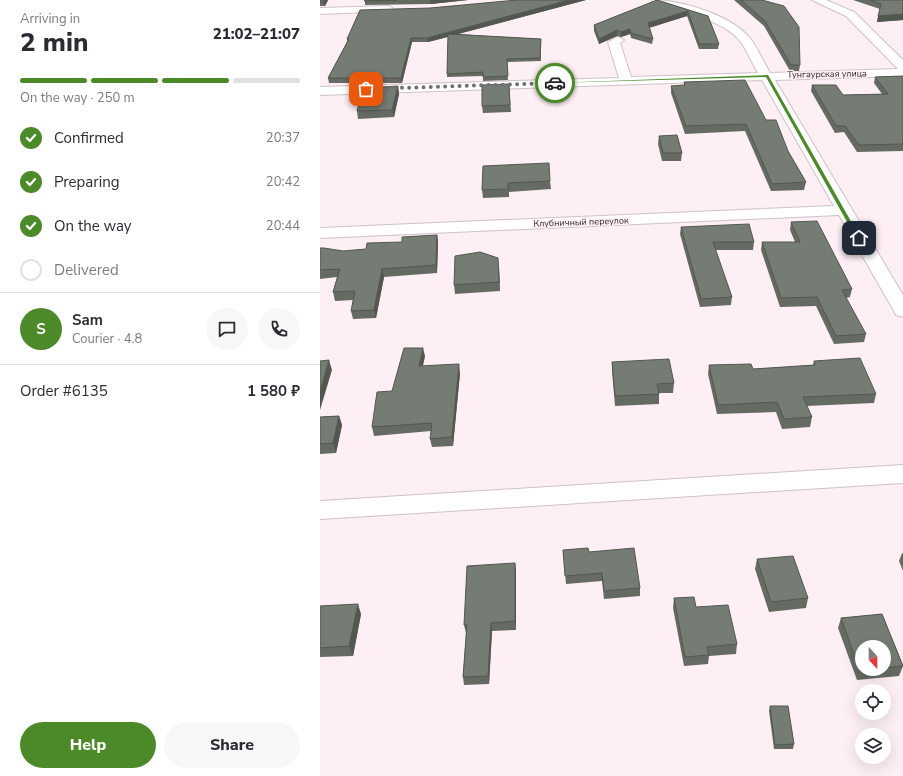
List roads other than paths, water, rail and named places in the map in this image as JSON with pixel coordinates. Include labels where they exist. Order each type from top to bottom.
[{"type":"street","points":[[657,0],[698,12],[732,27],[744,38],[843,210],[897,292],[903,311]]},
{"type":"street","points":[[817,0],[850,14],[903,67]]},
{"type":"street","points":[[320,12],[400,9]]},
{"type":"street","points":[[618,40],[614,42],[626,80]]},
{"type":"street","name":"Тунгаурская улица","points":[[320,91],[903,72]]},
{"type":"street","name":"Клубничный переулок","points":[[320,233],[843,210]]},
{"type":"street","points":[[320,510],[903,474]]}]
